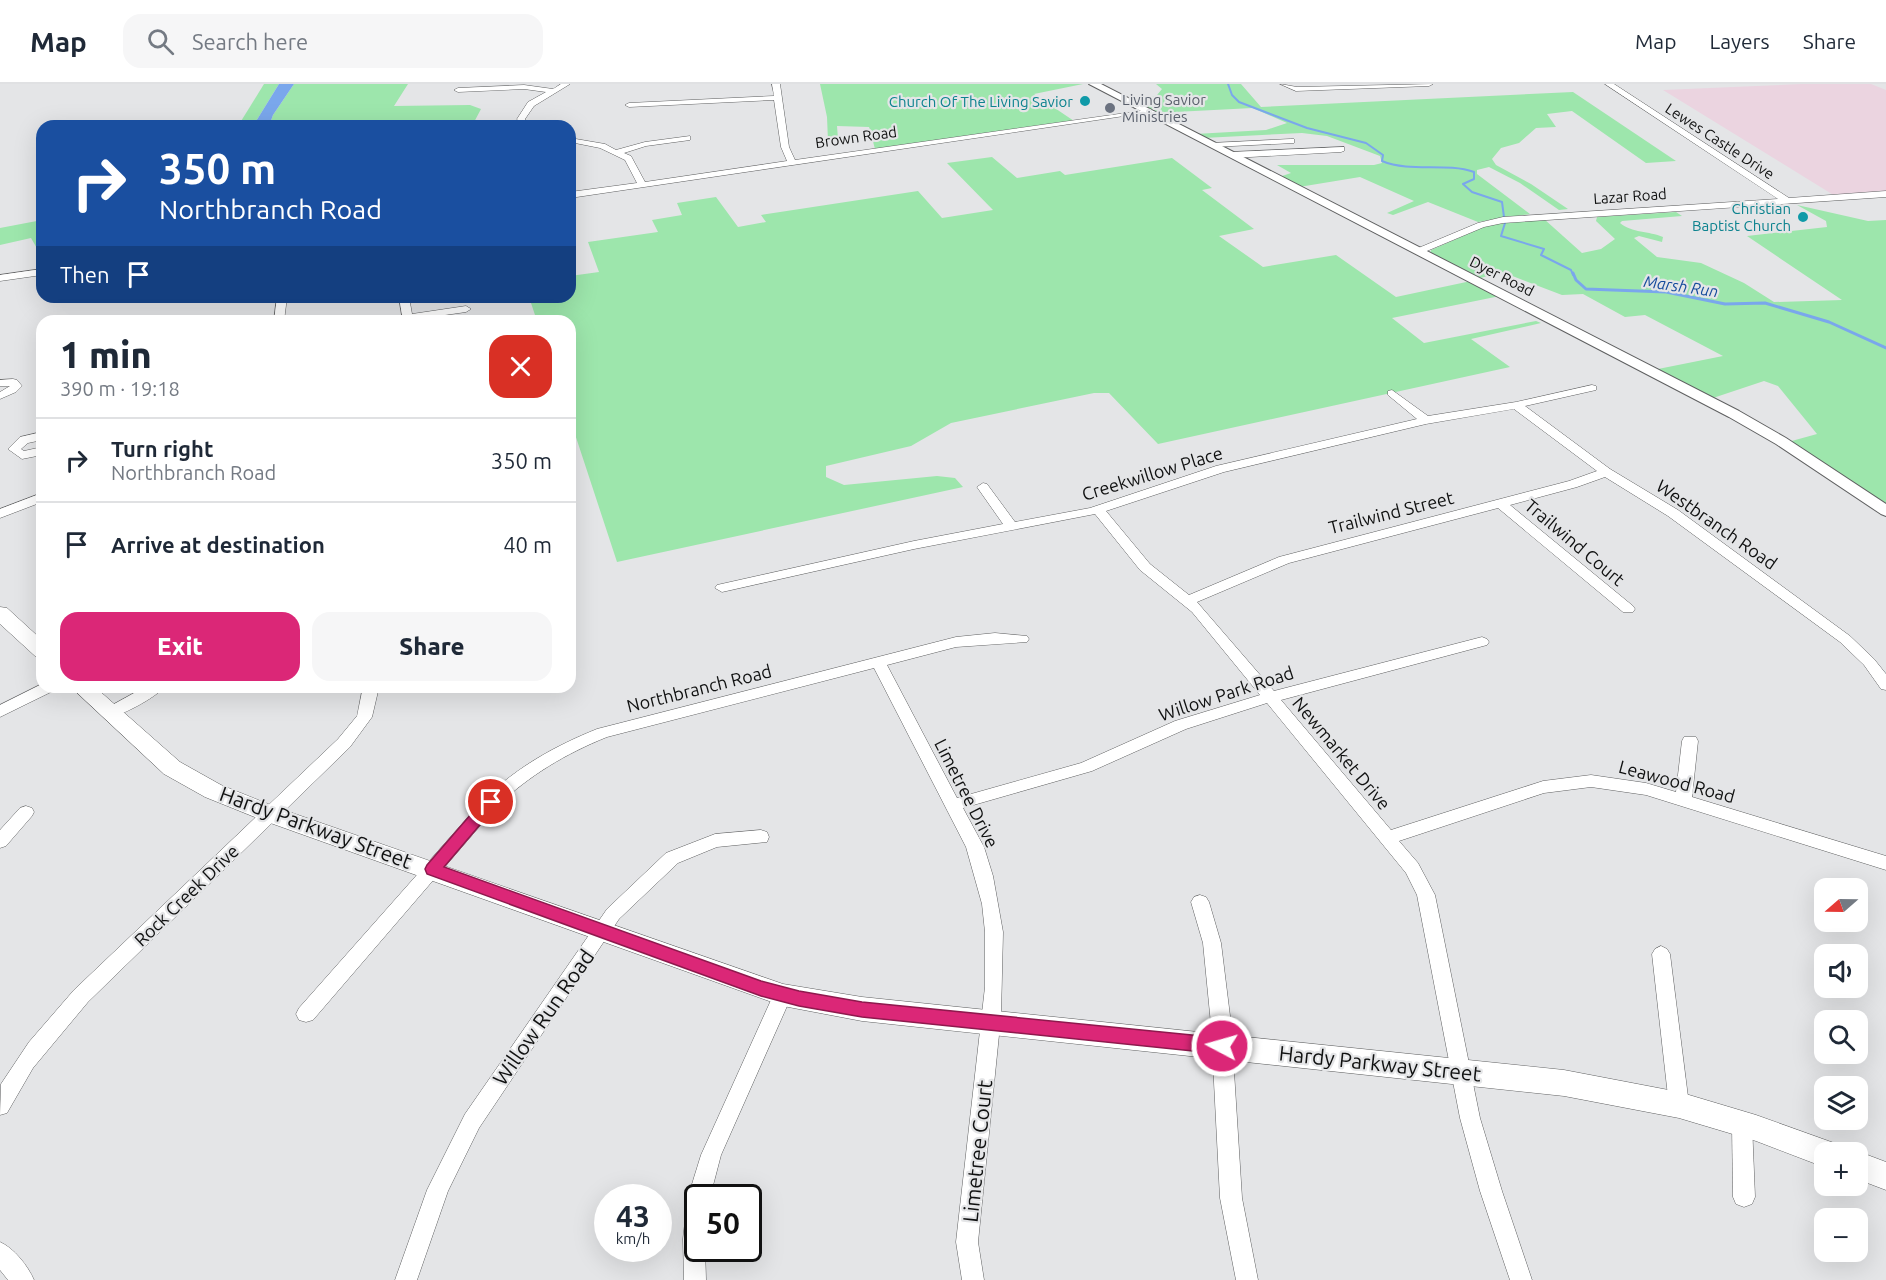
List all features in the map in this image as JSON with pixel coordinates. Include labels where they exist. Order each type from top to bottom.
[{"type":"main road","points":[[0,613],[36,646]]},
{"type":"main road","name":"Hardy Parkway Street","points":[[92,693],[118,708],[172,768],[213,791],[270,814],[432,869],[783,995],[862,1009],[1564,1083],[1679,1105],[1814,1149]]},
{"type":"main road","points":[[1868,1169],[1886,1176]]},
{"type":"street","points":[[521,120],[526,109],[566,84]]},
{"type":"street","points":[[776,84],[785,147],[792,162]]},
{"type":"street","name":"Dyer Road","points":[[1094,84],[1758,427],[1886,511]]},
{"type":"street","points":[[1284,84],[1296,89],[1429,84]]},
{"type":"street","name":"Lewes Castle Drive","points":[[1609,84],[1786,200]]},
{"type":"street","points":[[458,90],[524,87],[554,91]]},
{"type":"street","points":[[629,105],[778,98]]},
{"type":"street","name":"Brown Road","points":[[576,194],[1147,112]]},
{"type":"street","points":[[617,152],[645,144],[687,138]]},
{"type":"street","points":[[576,141],[602,146],[628,158],[642,184]]},
{"type":"street","points":[[1212,145],[1291,141]]},
{"type":"street","points":[[1232,155],[1341,149]]},
{"type":"street","name":"Lazar Road","points":[[1419,251],[1481,225],[1503,220],[1886,194]]},
{"type":"street","points":[[0,278],[36,273]]},
{"type":"street","points":[[431,315],[466,309]]},
{"type":"street","points":[[0,383],[13,382],[16,386],[0,396]]},
{"type":"street","name":"Creekwillow Place","points":[[722,588],[914,545],[1098,510],[1220,469],[1426,420],[1516,405],[1592,388]]},
{"type":"street","points":[[1392,393],[1426,420]]},
{"type":"street","name":"Westbranch Road","points":[[1516,405],[1606,472],[1673,513],[1845,639],[1869,662],[1886,685]]},
{"type":"street","points":[[36,437],[24,440],[14,449],[17,454],[22,455],[36,452]]},
{"type":"street","name":"Trailwind Street","points":[[1190,600],[1284,560],[1573,484],[1606,472]]},
{"type":"street","points":[[982,487],[1012,527]]},
{"type":"street","points":[[0,514],[36,499]]},
{"type":"street","name":"Trailwind Court","points":[[1500,503],[1628,609]]},
{"type":"street","name":"Newmarket Drive","points":[[1098,510],[1145,567],[1190,600],[1412,868],[1426,895],[1470,1118],[1491,1191],[1521,1280]]},
{"type":"street","name":"Northbranch Road","points":[[306,1014],[491,802],[513,782],[570,746],[634,724],[956,642],[995,638],[1022,639]]},
{"type":"street","name":"Willow Park Road","points":[[953,805],[1104,760],[1174,727],[1270,698],[1482,642]]},
{"type":"street","name":"Limetree Drive","points":[[878,662],[953,805],[984,870],[994,920],[996,949],[991,1022]]},
{"type":"street","points":[[0,712],[36,693]]},
{"type":"street","points":[[118,708],[134,693]]},
{"type":"street","points":[[118,708],[148,693]]},
{"type":"street","name":"Rock Creek Drive","points":[[0,1106],[41,1040],[81,996],[344,743],[364,717],[370,693]]},
{"type":"street","points":[[1683,800],[1690,741]]},
{"type":"street","name":"Leawood Road","points":[[1387,838],[1543,787],[1591,781],[1617,783],[1683,800],[1886,863]]},
{"type":"street","points":[[0,841],[26,812]]},
{"type":"street","name":"Willow Run Road","points":[[406,1280],[438,1190],[472,1121],[528,1036],[614,914],[672,858],[715,841],[761,837]]},
{"type":"street","points":[[1200,902],[1212,943],[1222,1046],[1231,1198],[1247,1280]]},
{"type":"street","points":[[1661,954],[1679,1105]]},
{"type":"street","points":[[703,1184],[711,1155],[783,995]]},
{"type":"street","name":"Limetree Court","points":[[973,1280],[967,1242],[991,1022]]},
{"type":"street","points":[[1742,1124],[1744,1197]]},
{"type":"street","points":[[0,1253],[23,1280]]},
{"type":"street","points":[[694,1262],[695,1280]]},
{"type":"shaded area","points":[[1801,84],[1871,84],[1886,90],[1886,192],[1835,196],[1663,90]]},
{"type":"green space","points":[[264,84],[279,84],[257,120],[242,120]]},
{"type":"green space","points":[[294,84],[408,84],[394,106],[470,105],[481,109],[475,120],[271,120]]},
{"type":"green space","points":[[820,84],[1083,84],[1034,94],[1074,121],[875,149],[869,127],[837,126],[838,139],[828,141],[827,117]]},
{"type":"green space","points":[[1156,84],[1241,84],[1261,107],[1573,92],[1676,161],[1646,163],[1572,111],[1547,114],[1556,127],[1536,128],[1519,143],[1501,148],[1492,159],[1496,165],[1531,184],[1568,209],[1559,210],[1520,183],[1489,167],[1477,170],[1477,174],[1530,214],[1478,222],[1428,202],[1393,215],[1387,213],[1414,201],[1360,177],[1299,187],[1279,177],[1291,173],[1277,165],[1374,165],[1382,163],[1380,156],[1327,136],[1302,133],[1203,138],[1195,134],[1266,130],[1287,123],[1253,108],[1155,113],[1135,103],[1157,95],[1162,89]]},
{"type":"green space","points":[[992,157],[1017,178],[1060,171],[1065,175],[1172,158],[1212,188],[1202,190],[1254,229],[1219,236],[1263,267],[1336,255],[1396,297],[1471,281],[1500,296],[1392,318],[1424,343],[1536,321],[1541,323],[1471,339],[1510,367],[1158,444],[1109,393],[1094,393],[951,423],[911,446],[826,466],[826,477],[844,485],[937,476],[955,478],[963,487],[617,562],[576,437],[576,315],[535,315],[531,303],[576,303],[576,275],[599,272],[588,242],[658,232],[652,220],[682,215],[677,203],[716,197],[738,227],[766,222],[761,215],[918,191],[942,218],[993,210],[947,163]]},
{"type":"green space","points":[[1797,205],[1868,221],[1886,220],[1886,507],[1788,442],[1817,434],[1778,386],[1764,381],[1710,399],[1653,370],[1723,356],[1645,315],[1625,317],[1583,294],[1562,295],[1502,272],[1477,279],[1430,254],[1431,250],[1488,225],[1544,219],[1582,253],[1601,249],[1615,239],[1596,221],[1597,217],[1676,212],[1682,216],[1620,223],[1630,229],[1663,237],[1662,242],[1639,236],[1634,238],[1657,257],[1701,263],[1744,283],[1774,302],[1842,300],[1747,236],[1827,227],[1826,221]]},
{"type":"green space","points":[[36,221],[36,247],[31,238],[0,245],[0,228]]},
{"type":"water","points":[[279,84],[294,84],[271,120],[257,120]]},
{"type":"waterway","name":"Marsh Run","points":[[1228,84],[1232,95],[1239,102],[1307,128],[1366,143],[1383,155],[1382,161],[1393,165],[1463,169],[1474,172],[1474,179],[1463,184],[1472,192],[1502,202],[1504,217]]},
{"type":"waterway","name":"Marsh Run","points":[[1505,223],[1501,236],[1544,249],[1541,255],[1571,270],[1573,275]]},
{"type":"waterway","name":"Marsh Run","points":[[1573,273],[1576,280],[1586,289],[1666,292],[1725,304],[1765,303],[1829,322],[1886,348]]},
{"type":"place","name":"Church Of The Living Savior","points":[[1085,101]]},
{"type":"place","name":"Living Savior Ministries","points":[[1110,108]]},
{"type":"place","name":"Christian Baptist Church","points":[[1803,217]]},
{"type":"route","points":[[491,802],[432,869],[761,988],[830,1005],[1222,1046]]}]
